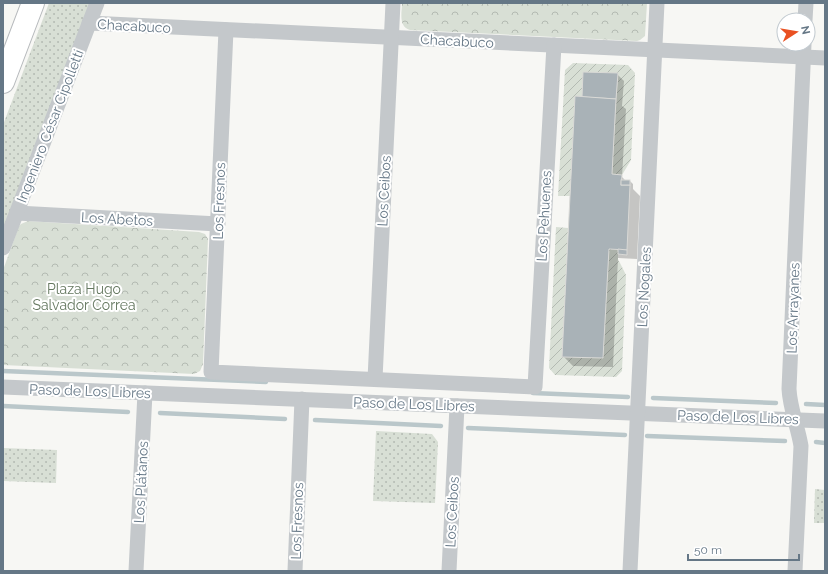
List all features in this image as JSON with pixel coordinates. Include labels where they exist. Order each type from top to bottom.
[{"type":"highway","points":[[3,82],[33,3]]},
{"type":"street","name":"Ingeniero César Cipolletti","points":[[3,248],[97,3]]},
{"type":"street","name":"Los Ceibos","points":[[375,379],[393,3]]},
{"type":"street","name":"Los Nogales","points":[[630,571],[657,3]]},
{"type":"street","name":"Chacabuco","points":[[89,23],[655,50],[776,50]]},
{"type":"street","name":"Los Fresnos","points":[[226,30],[211,372],[375,379]]},
{"type":"street","name":"Los Pehuenes","points":[[375,379],[535,387],[554,45]]},
{"type":"street","name":"Los Arrayanes","points":[[795,571],[801,446],[789,389],[804,52]]},
{"type":"street","name":"Chacabuco","points":[[809,52],[825,58]]},
{"type":"street","name":"Los Abetos","points":[[17,213],[218,224]]},
{"type":"street","name":"Paso de Los Libres","points":[[3,387],[825,421]]},
{"type":"street","name":"Los Plátanos","points":[[136,571],[145,393]]},
{"type":"street","name":"Los Fresnos","points":[[295,571],[302,399]]},
{"type":"street","name":"Los Ceibos","points":[[449,571],[457,406]]},
{"type":"green space","points":[[49,3],[91,3],[3,231],[3,125]]},
{"type":"green space","points":[[402,3],[647,3],[645,36],[637,41],[410,30],[404,26],[402,22]]},
{"type":"green space","points":[[573,63],[628,65],[635,73],[631,160],[622,175],[612,174],[618,74],[583,72],[582,97],[575,96],[570,196],[558,196],[565,70]]},
{"type":"green space","name":"Plaza Hugo Salvador Correa","points":[[28,221],[199,232],[205,234],[208,239],[203,364],[200,371],[194,374],[3,365],[3,270],[19,226]]},
{"type":"green space","points":[[556,227],[568,228],[562,356],[603,358],[609,249],[618,249],[618,259],[626,275],[622,371],[616,377],[555,375],[549,368]]},
{"type":"green space","points":[[376,431],[432,434],[438,442],[435,503],[373,501]]},
{"type":"green space","points":[[3,448],[57,450],[56,483],[3,481]]},
{"type":"green space","points":[[815,489],[825,490],[825,523],[814,523]]},
{"type":"building","points":[[583,72],[618,73],[616,99],[582,97]]},
{"type":"building","points":[[575,96],[616,99],[612,174],[622,175],[621,185],[630,185],[627,250],[609,249],[603,358],[562,357]]},
{"type":"building","points":[[621,180],[630,180],[630,185],[621,185]]},
{"type":"building","points":[[618,249],[627,250],[627,255],[618,254]]},
{"type":"waterway","points":[[3,371],[266,382]]},
{"type":"waterway","points":[[533,393],[628,397]]},
{"type":"waterway","points":[[653,398],[776,403]]},
{"type":"waterway","points":[[806,404],[825,405]]},
{"type":"waterway","points":[[3,406],[128,412]]},
{"type":"waterway","points":[[160,413],[285,419]]},
{"type":"waterway","points":[[315,420],[441,426]]},
{"type":"waterway","points":[[468,428],[625,435]]},
{"type":"waterway","points":[[647,436],[785,441]]},
{"type":"waterway","points":[[816,442],[825,443]]}]
